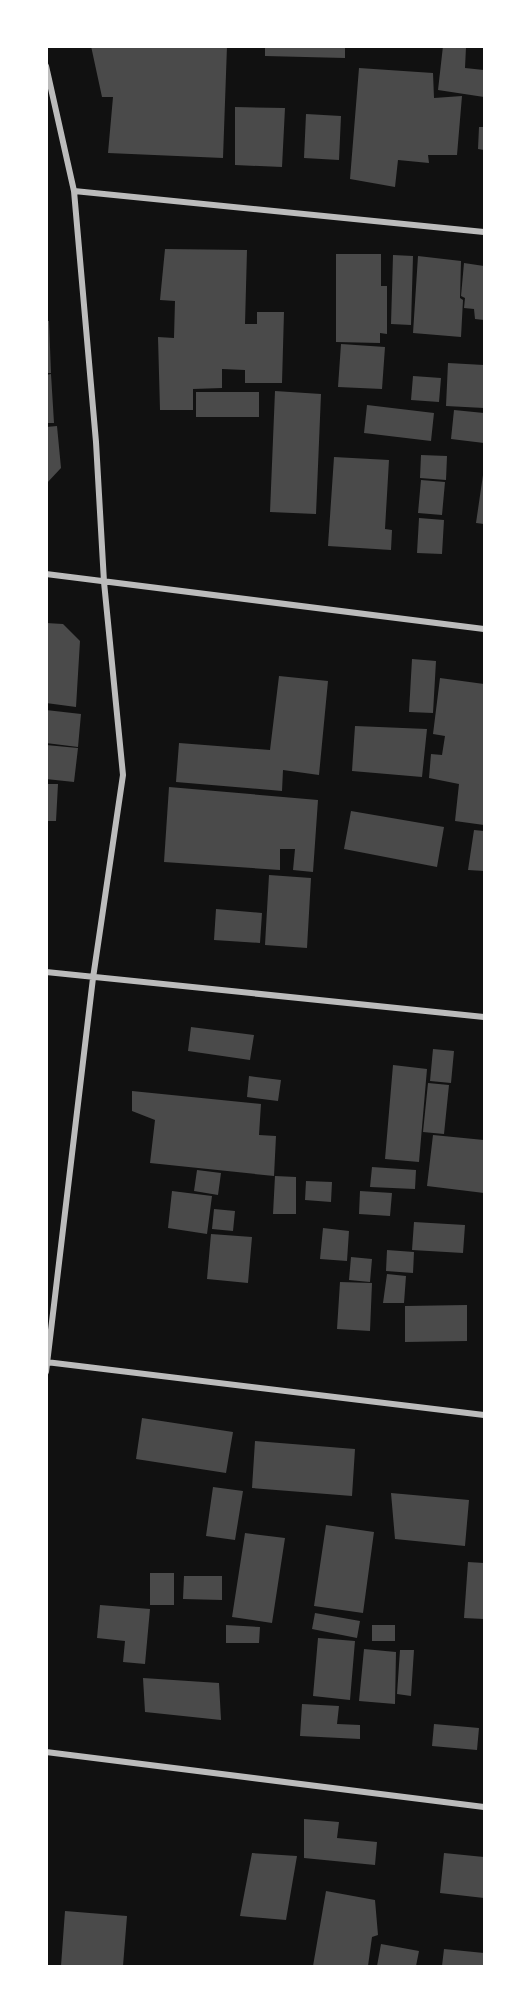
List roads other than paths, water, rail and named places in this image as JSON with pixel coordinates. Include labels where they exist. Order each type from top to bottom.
[{"type":"street","points":[[46,66],[74,191],[96,442],[104,582],[123,775],[93,978],[46,1372]]},
{"type":"street","points":[[74,191],[484,232]]},
{"type":"street","points":[[46,574],[484,629]]},
{"type":"street","points":[[46,972],[484,1017]]},
{"type":"street","points":[[47,1362],[484,1415]]},
{"type":"street","points":[[46,1752],[484,1807]]}]
